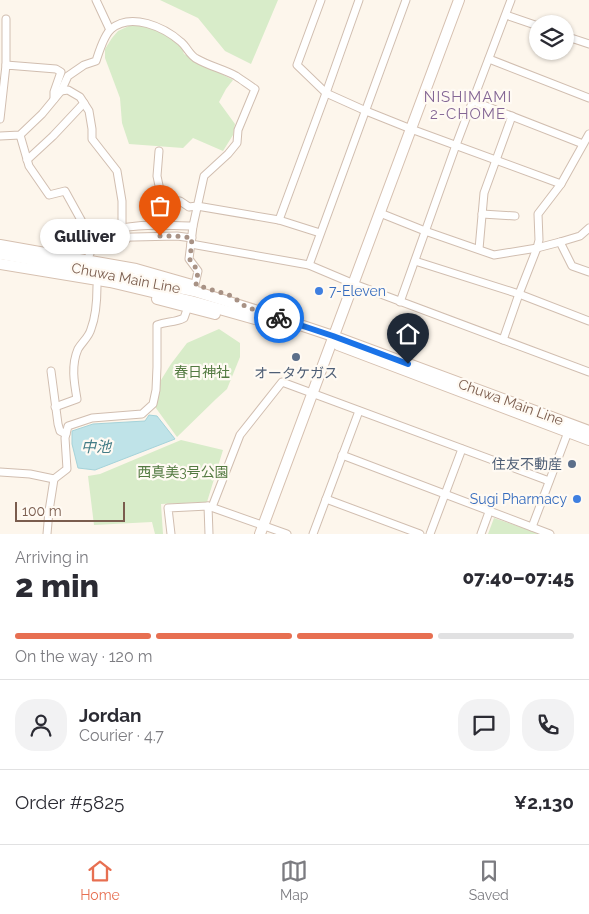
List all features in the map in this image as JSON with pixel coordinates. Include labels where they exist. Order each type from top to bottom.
[{"type":"main road","points":[[262,530],[459,0]]},
{"type":"main road","points":[[0,245],[136,269],[192,296]]},
{"type":"main road","name":"Chuwa Main Line","points":[[0,254],[192,296],[232,296],[246,307],[589,431]]},
{"type":"main road","name":"Chuwa Main Line","points":[[0,264],[110,278]]},
{"type":"main road","points":[[0,270],[145,296],[192,296]]},
{"type":"main road","name":"Chuwa Main Line","points":[[192,296],[228,317],[254,319],[332,339],[589,440]]},
{"type":"street","points":[[96,0],[110,30]]},
{"type":"street","points":[[321,0],[297,65],[326,94],[411,129],[560,184]]},
{"type":"street","points":[[279,220],[359,0]]},
{"type":"street","points":[[309,265],[406,0]]},
{"type":"street","points":[[400,302],[456,145],[511,0]]},
{"type":"street","points":[[506,14],[529,23]]},
{"type":"street","points":[[0,120],[6,65],[6,19]]},
{"type":"street","points":[[0,136],[20,135],[42,114],[61,90],[68,76],[84,65],[96,61],[110,30],[120,24],[135,21],[161,28],[182,42],[194,58],[235,76],[255,89],[238,130],[236,142],[228,154],[204,176],[191,241],[190,260],[198,271],[184,318],[176,322],[166,322],[157,325],[158,367],[153,404],[142,414],[92,418],[68,426],[65,438],[67,469],[54,479],[47,534]]},
{"type":"street","points":[[574,39],[589,44]]},
{"type":"street","points":[[489,59],[589,98]]},
{"type":"street","points":[[6,65],[56,69],[61,72],[54,92],[54,99]]},
{"type":"street","points":[[61,90],[68,90],[80,96],[89,111],[92,139],[117,171],[122,201],[123,228],[126,237]]},
{"type":"street","points":[[473,101],[583,144]]},
{"type":"street","points":[[27,160],[84,104]]},
{"type":"street","points":[[479,250],[484,193],[512,116]]},
{"type":"street","points":[[502,340],[537,248],[539,240],[538,214],[560,184],[589,134]]},
{"type":"street","points":[[20,135],[29,166],[49,195],[65,191],[91,238],[177,236],[191,241],[309,265],[400,302],[589,372]]},
{"type":"street","points":[[159,152],[157,176],[162,200],[180,201],[190,207],[197,206],[279,220],[320,233]]},
{"type":"street","points":[[380,213],[494,255],[560,242],[580,236],[589,228]]},
{"type":"street","points":[[482,214],[515,216]]},
{"type":"street","points":[[123,228],[132,226],[193,226]]},
{"type":"street","points":[[87,260],[92,249],[122,242],[126,240],[126,237]]},
{"type":"street","points":[[560,242],[572,266],[589,272]]},
{"type":"street","points":[[415,261],[519,294],[589,321]]},
{"type":"street","points":[[56,407],[77,399],[73,376],[74,364],[79,348],[92,328],[97,286]]},
{"type":"street","points":[[51,371],[58,424],[60,430],[66,434]]},
{"type":"street","points":[[209,534],[210,507],[240,435],[282,382],[549,481]]},
{"type":"street","points":[[312,534],[359,410]]},
{"type":"street","points":[[532,528],[568,432]]},
{"type":"street","points":[[430,534],[462,449]]},
{"type":"street","points":[[342,455],[550,534]]},
{"type":"street","points":[[0,472],[30,474],[54,479]]},
{"type":"street","points":[[326,499],[420,534]]},
{"type":"street","points":[[170,534],[168,508],[210,507],[262,530],[287,534]]},
{"type":"street","points":[[481,534],[489,512]]},
{"type":"green space","points":[[160,0],[278,0],[251,64],[225,51],[198,18]]},
{"type":"green space","points":[[131,25],[148,26],[162,32],[181,45],[184,54],[233,80],[219,102],[235,124],[233,135],[223,151],[193,138],[183,148],[129,144],[122,123],[120,98],[105,58],[105,49],[118,31]]},
{"type":"green space","name":"春日神社","points":[[219,329],[240,343],[240,357],[227,389],[177,437],[153,404],[161,380],[187,343]]},
{"type":"green space","name":"西真美3号公園","points":[[181,440],[223,450],[207,502],[161,504],[163,534],[155,534],[152,522],[94,525],[88,476],[100,474]]},
{"type":"green space","points":[[494,518],[540,534],[488,534]]},
{"type":"water","name":"中池","points":[[149,415],[157,416],[175,439],[95,470],[78,468],[72,444],[72,431],[93,424],[145,421]]},
{"type":"way so far","points":[[160,236],[192,238],[190,260],[198,271],[196,285],[232,296],[246,307],[279,318]]},
{"type":"place","name":"Gulliver","points":[[160,236]]},
{"type":"place","name":"7-Eleven","points":[[319,291]]},
{"type":"place","name":"オータケガス","points":[[296,357]]},
{"type":"place","name":"住友不動産","points":[[572,464]]},
{"type":"place","name":"Sugi Pharmacy","points":[[577,499]]},
{"type":"district","name":"NISHIMAMI 2-CHOME","points":[[468,106]]},
{"type":"route","points":[[279,318],[408,364]]}]
